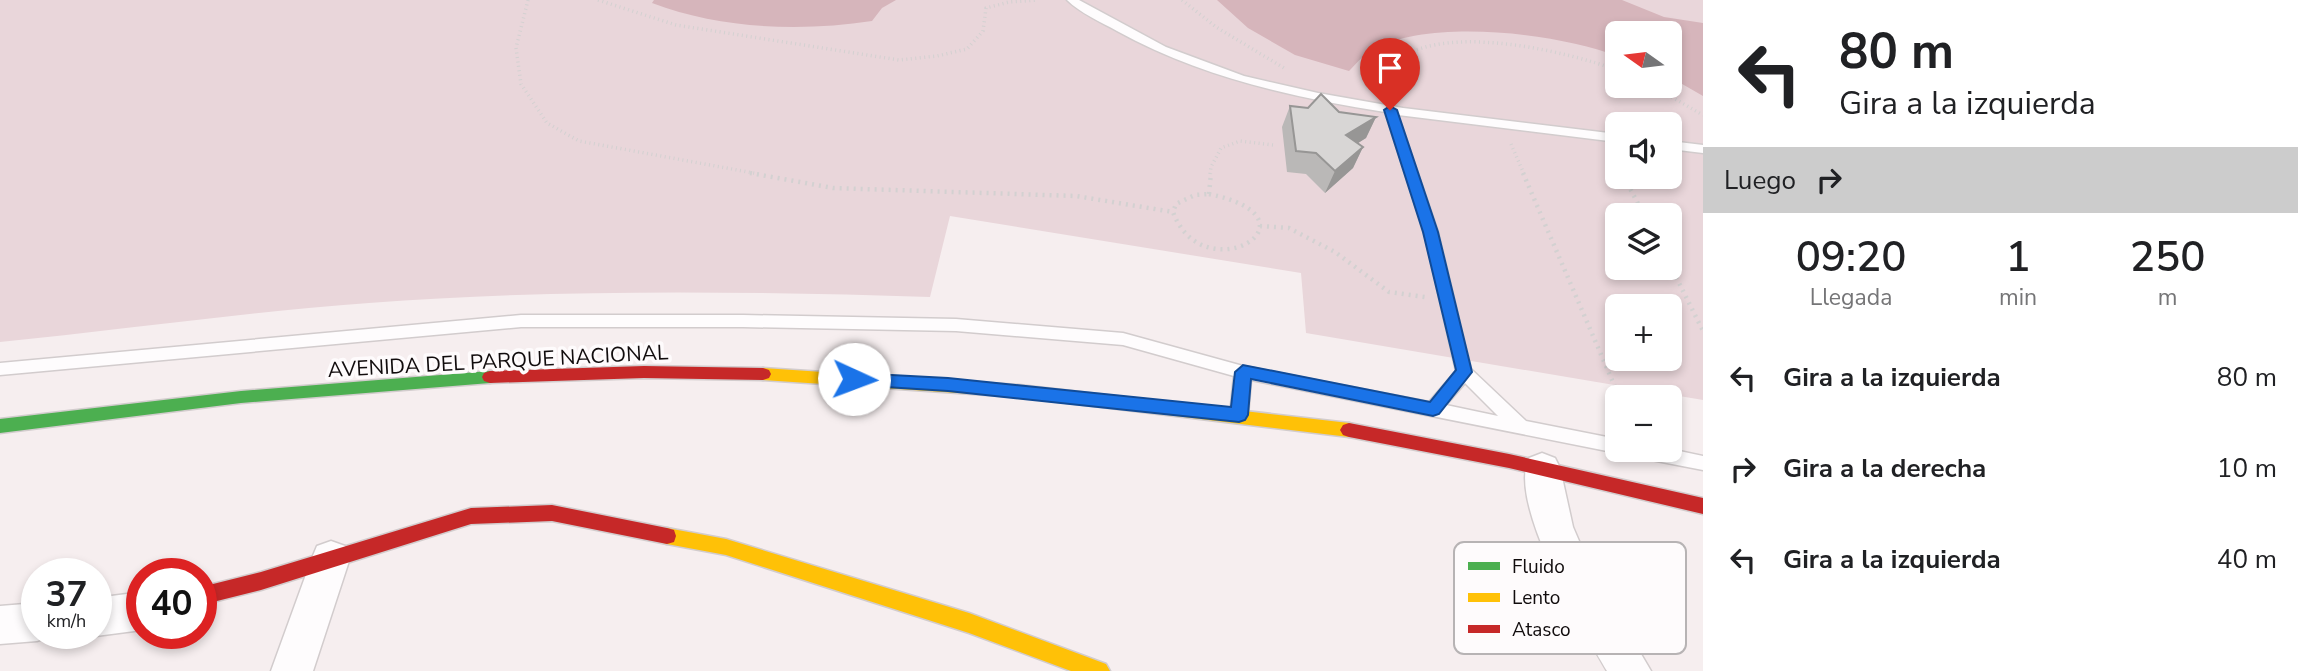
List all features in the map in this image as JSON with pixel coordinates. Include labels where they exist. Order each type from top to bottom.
[{"type":"street","name":"AVENIDA DEL PARQUE NACIONAL","points":[[0,426],[387,384],[646,372],[924,382],[1239,415],[1387,436],[1542,468],[1703,506]]},
{"type":"street","points":[[1542,468],[1554,527],[1560,542]]},
{"type":"street","points":[[217,591],[471,516],[552,513],[726,547],[969,623],[1099,671]]},
{"type":"street","points":[[292,671],[331,558]]},
{"type":"street","points":[[0,625],[21,623]]},
{"type":"street","points":[[1620,654],[1630,671]]},
{"type":"lane","points":[[1072,0],[1110,24],[1221,73],[1305,94],[1390,110],[1605,137]]},
{"type":"lane","points":[[1390,110],[1431,232],[1464,372],[1522,427]]},
{"type":"lane","points":[[1682,146],[1703,149]]},
{"type":"lane","points":[[0,369],[522,321],[743,321],[956,326],[1123,339],[1243,372],[1605,444]]},
{"type":"lane","points":[[1239,415],[1243,372]]},
{"type":"lane","points":[[1433,409],[1464,372]]},
{"type":"lane","points":[[1682,459],[1703,463]]},
{"type":"path","points":[[528,0],[516,48],[521,84],[547,123],[579,141],[834,188],[1076,196],[1173,212]]},
{"type":"path","points":[[598,0],[676,25],[899,60],[937,56],[967,49],[983,31],[986,8],[1009,2],[1038,0]]},
{"type":"path","points":[[1182,0],[1216,27],[1285,69]]},
{"type":"path","points":[[1355,88],[1378,83],[1395,61],[1422,48],[1456,44],[1509,44],[1551,51],[1605,67]]},
{"type":"path","points":[[1673,98],[1703,115]]},
{"type":"path","points":[[1503,124],[1614,385]]},
{"type":"path","points":[[1209,194],[1210,167],[1221,148],[1240,141],[1273,145]]},
{"type":"path","points":[[1209,194],[1237,201],[1256,217],[1260,226],[1259,234],[1244,246],[1219,247],[1207,245],[1186,234],[1178,227],[1173,212],[1176,204],[1184,198],[1209,194]]},
{"type":"path","points":[[1260,226],[1289,228],[1335,252],[1389,292],[1447,300]]},
{"type":"path","points":[[1678,280],[1703,331]]},
{"type":"shaded area","points":[[0,0],[1703,0],[1703,400],[1682,396],[1682,385],[1614,385],[1306,333],[1301,273],[950,216],[930,297],[790,293],[579,293],[439,298],[277,311],[0,342]]},
{"type":"shaded area","points":[[654,0],[896,0],[882,8],[872,21],[789,27],[705,18],[652,3]]},
{"type":"shaded area","points":[[1217,0],[1622,0],[1664,17],[1703,23],[1703,96],[1682,84],[1682,21],[1605,21],[1605,52],[1562,41],[1495,32],[1428,34],[1398,39],[1373,49],[1349,71],[1295,55],[1248,28]]},
{"type":"building","points":[[1321,94],[1339,112],[1376,117],[1346,135],[1363,147],[1335,171],[1316,153],[1296,151],[1290,106],[1308,108]]},
{"type":"traffic: fast","points":[[0,426],[241,397],[490,377]]},
{"type":"traffic: slow","points":[[763,374],[1019,391],[1349,430]]},
{"type":"traffic: slow","points":[[667,536],[726,547],[969,623],[1099,671]]},
{"type":"traffic: jam","points":[[490,377],[644,372],[763,374]]},
{"type":"traffic: jam","points":[[1349,430],[1509,461],[1703,506]]},
{"type":"traffic: jam","points":[[217,592],[471,516],[552,513],[667,536]]},
{"type":"route","points":[[854,379],[948,384],[1239,415],[1243,372],[1433,409],[1464,372],[1431,232],[1390,110]]}]
